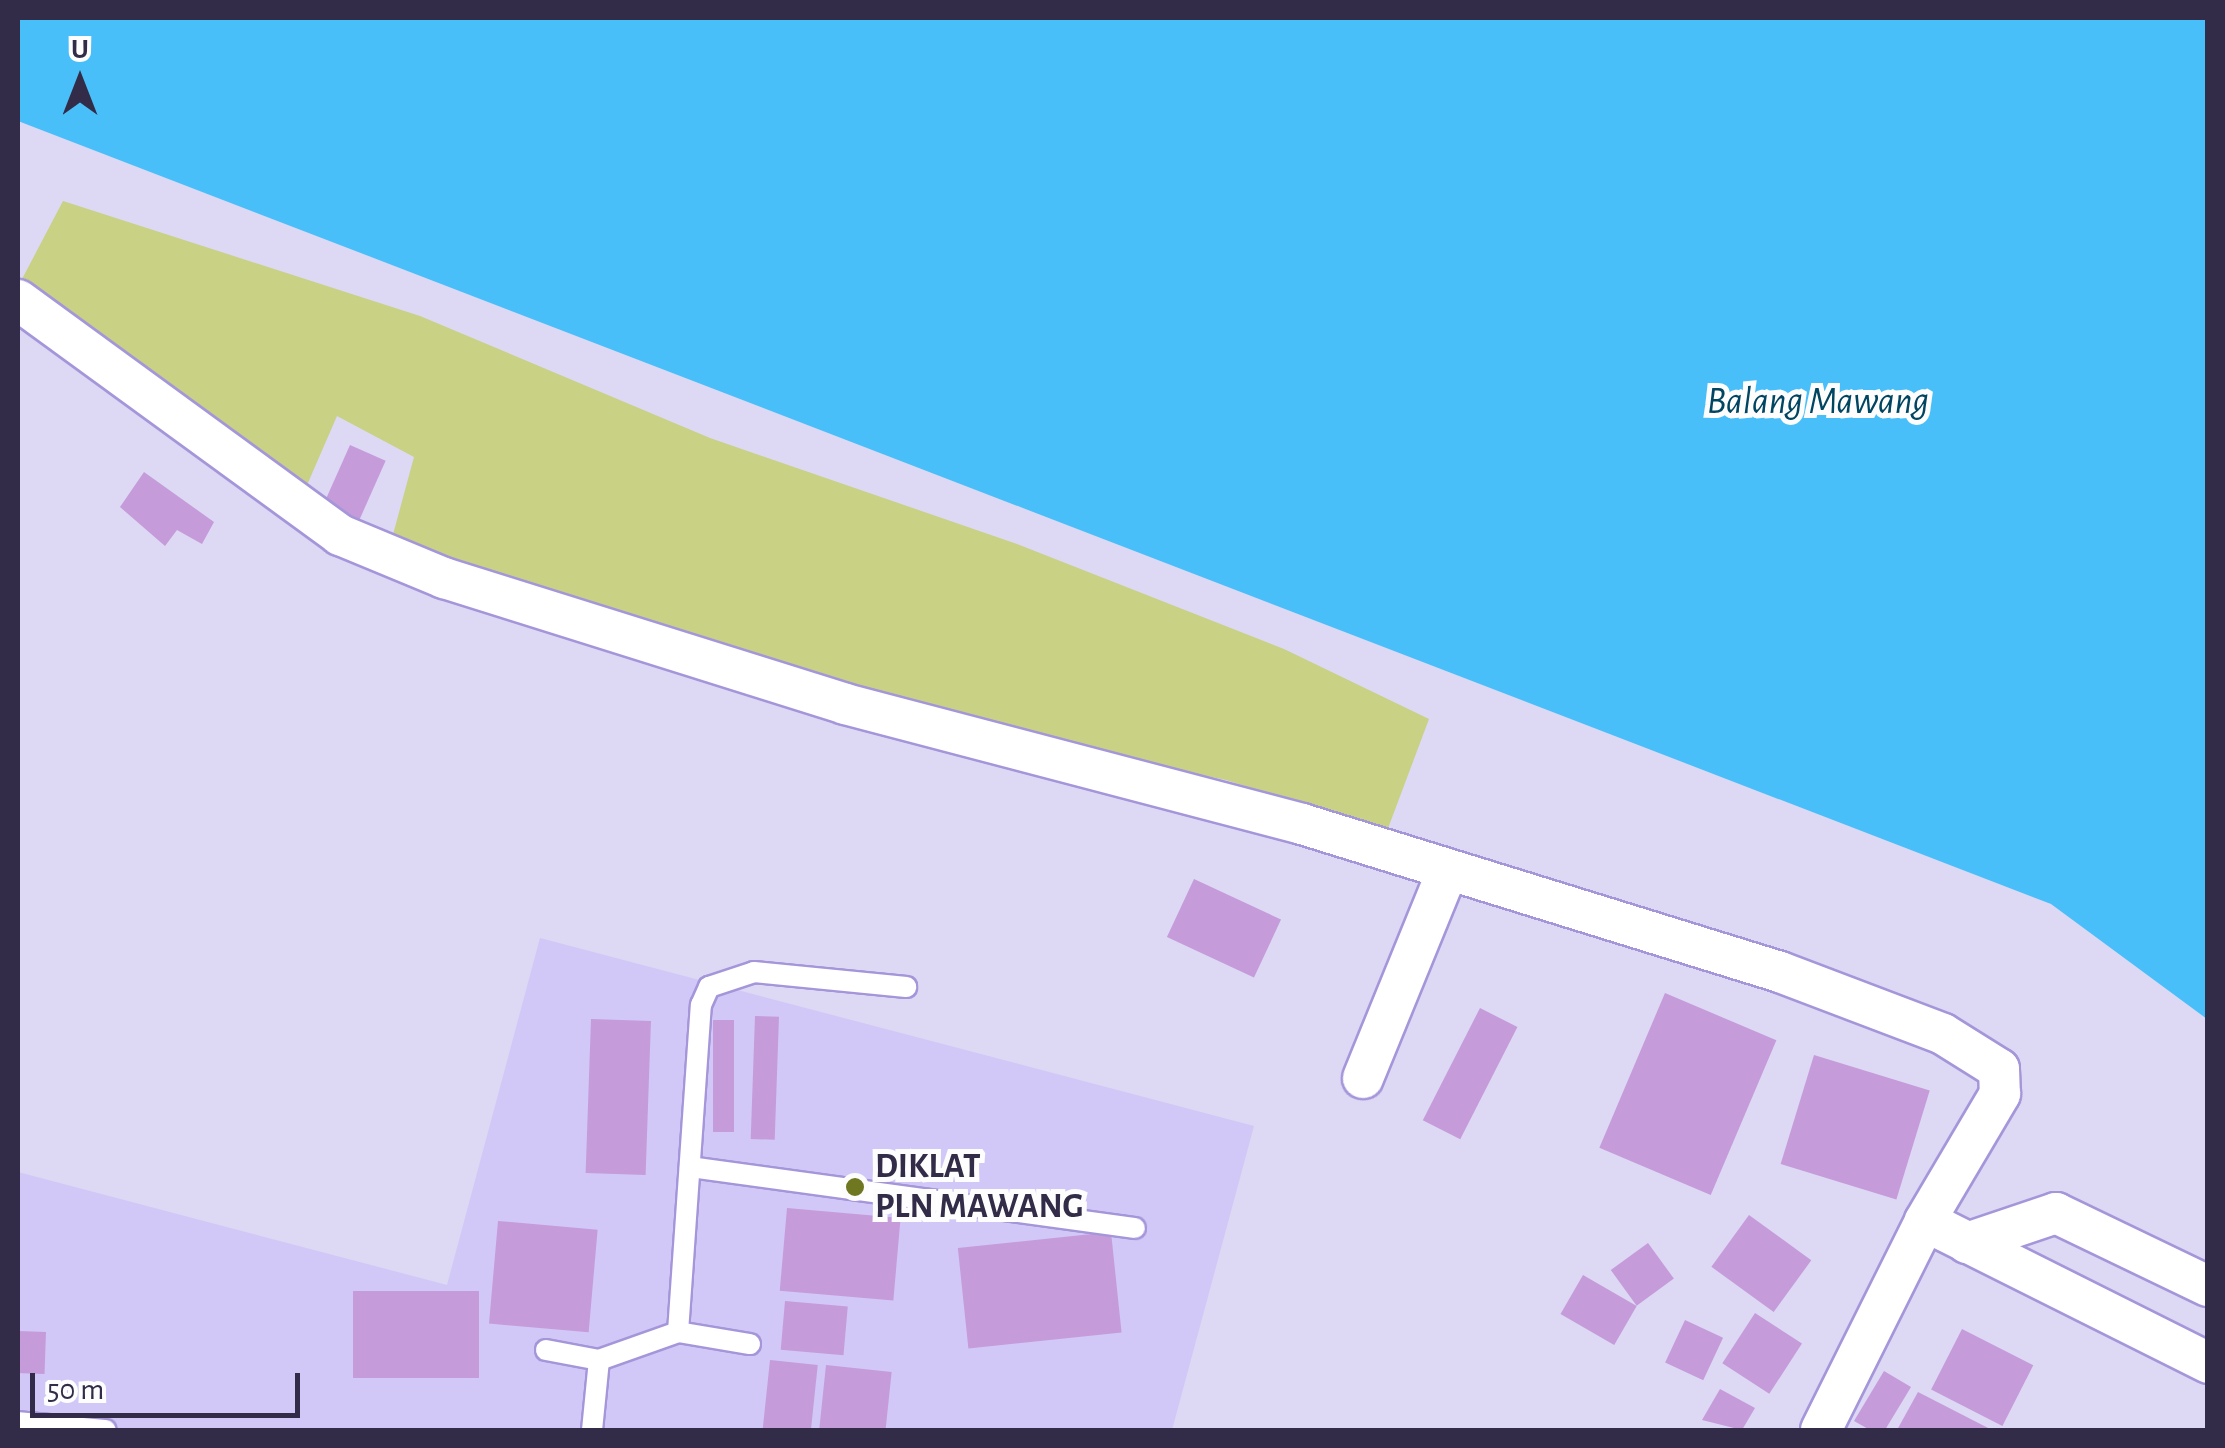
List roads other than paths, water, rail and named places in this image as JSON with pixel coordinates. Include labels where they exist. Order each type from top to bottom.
[{"type":"street","points":[[18,300],[340,535],[444,578],[845,704],[1448,870],[1780,972],[1979,1052],[1999,1069],[2000,1094],[1925,1222],[1821,1430]]},
{"type":"street","points":[[1363,1078],[1448,870]]},
{"type":"street","points":[[1967,1243],[2056,1213],[2208,1286]]},
{"type":"street","points":[[1925,1222],[2208,1362]]},
{"type":"lane","points":[[678,1332],[709,986],[754,972],[906,986]]},
{"type":"lane","points":[[690,1167],[1136,1228]]},
{"type":"lane","points":[[546,1350],[599,1360],[678,1332],[750,1344]]},
{"type":"lane","points":[[592,1430],[599,1360]]},
{"type":"lane","points":[[18,1422],[106,1430]]},
{"type":"water","name":"Balang Mawang","points":[[18,18],[2207,18],[2207,1019],[2051,904],[18,121]]},
{"type":"place","name":"DIKLAT PLN MAWANG","points":[[855,1187]]}]
